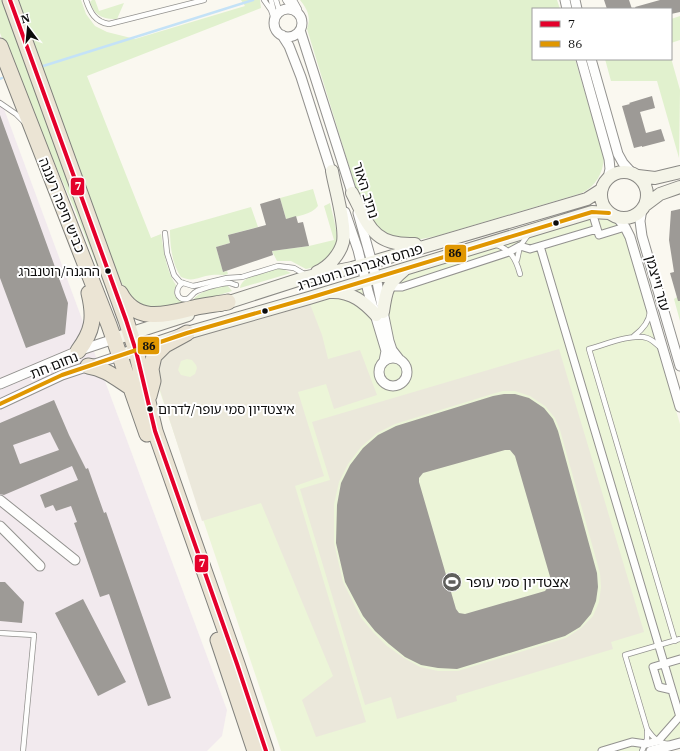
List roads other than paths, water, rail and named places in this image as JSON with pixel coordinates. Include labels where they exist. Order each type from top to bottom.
[{"type":"highway","name":"כביש חיפה רעננה","points":[[10,0],[131,334],[155,430],[235,657],[266,751]]},
{"type":"highway","name":"כביש חיפה רעננה","points":[[0,46],[114,339],[178,520],[255,751]]},
{"type":"highway","points":[[50,176],[69,240],[90,293],[93,309],[89,334],[78,351]]},
{"type":"highway","points":[[107,266],[123,298],[130,306],[144,314],[160,315],[204,305],[233,301]]},
{"type":"highway","points":[[148,403],[153,381],[151,369],[154,356],[165,345],[186,333]]},
{"type":"highway","points":[[88,366],[97,367],[113,375],[130,387]]},
{"type":"highway","points":[[238,701],[247,734],[248,751]]},
{"type":"main road","points":[[307,276],[320,271],[329,264],[337,256],[343,242],[343,225],[332,171]]},
{"type":"main road","points":[[680,172],[653,179],[625,171],[617,172],[603,183],[601,190],[601,201],[604,208],[613,215],[623,218],[630,217],[637,214],[643,207],[660,194],[680,187]]},
{"type":"main road","points":[[635,174],[643,181],[647,192],[647,199],[643,207]]},
{"type":"main road","name":"פנחס ואברהם רוטנברג","points":[[114,339],[307,276],[366,263],[587,199],[601,190]]},
{"type":"main road","points":[[352,193],[368,224],[381,238],[392,243],[404,244],[417,244],[446,239]]},
{"type":"main road","name":"פנחס ואברהם רוטנברג","points":[[119,356],[186,333],[328,292],[592,212],[613,215]]},
{"type":"main road","points":[[328,292],[341,292],[357,298],[379,314],[388,287],[391,282],[405,269]]},
{"type":"street","points":[[283,11],[294,11],[299,15],[302,22],[298,33],[290,37],[282,35],[276,29],[274,22],[277,15],[283,11]]},
{"type":"street","name":"נתיב האור","points":[[300,30],[368,247],[366,263]]},
{"type":"street","name":"נתיב האור","points":[[282,35],[289,46],[301,77],[358,250],[366,263],[371,278],[368,292],[379,314],[392,350],[399,359]]},
{"type":"street","points":[[581,60],[609,160],[610,166],[608,178]]},
{"type":"street","points":[[591,60],[618,154],[623,163],[635,174]]},
{"type":"street","name":"עזר וייצמן","points":[[643,207],[640,221],[642,236],[680,366]]},
{"type":"street","points":[[592,212],[599,235],[625,227]]},
{"type":"street","name":"עזר וייצמן","points":[[613,215],[625,227],[631,240],[680,407]]},
{"type":"street","points":[[388,287],[402,287],[508,252],[520,246],[530,249],[597,229]]},
{"type":"street","points":[[540,246],[680,716],[658,741],[648,748]]},
{"type":"street","name":"נתיב האור","points":[[379,314],[386,351],[384,361]]},
{"type":"street","name":"נחום חת","points":[[0,384],[78,351],[114,339]]},
{"type":"street","name":"נחום חת","points":[[0,404],[62,375],[119,356]]},
{"type":"street","points":[[393,358],[399,359],[406,366],[407,374],[402,383],[395,386],[386,384],[379,376],[380,367],[384,361],[393,358]]},
{"type":"street","points":[[0,500],[75,560]]},
{"type":"street","points":[[0,526],[40,566]]},
{"type":"street","points":[[672,690],[659,687],[653,667],[680,659]]},
{"type":"street","points":[[602,751],[632,742],[648,748],[676,744]]},
{"type":"lane","points":[[86,0],[94,17],[99,21],[110,24],[204,0]]},
{"type":"lane","points":[[264,0],[271,10],[274,22]]},
{"type":"lane","points":[[271,0],[274,11],[274,22]]},
{"type":"lane","points":[[274,22],[279,10],[276,0]]},
{"type":"lane","points":[[285,0],[288,6],[299,15]]},
{"type":"lane","points":[[289,0],[299,15]]},
{"type":"lane","points":[[294,0],[299,9],[299,15]]},
{"type":"lane","points":[[0,102],[16,114],[33,132]]},
{"type":"lane","points":[[517,262],[517,255],[520,246],[532,230]]},
{"type":"lane","points":[[165,233],[167,253],[174,275],[178,280],[193,286],[227,278],[242,277],[278,266],[294,268],[307,276]]},
{"type":"lane","points":[[489,243],[499,246],[514,256],[520,274]]},
{"type":"lane","points":[[233,301],[236,285],[234,278]]},
{"type":"lane","points":[[182,282],[178,286],[177,292],[179,296],[184,299],[189,298],[196,291],[227,283],[236,285]]},
{"type":"lane","points":[[633,337],[644,326],[650,317],[651,306]]},
{"type":"lane","points":[[642,751],[648,748],[647,729],[625,655],[678,640],[589,349],[633,337],[646,338],[653,341],[663,350]]},
{"type":"lane","points":[[0,633],[34,636],[24,751]]},
{"type":"lane","points":[[647,729],[658,741],[676,744]]},
{"type":"waterway","points":[[40,67],[253,0]]},
{"type":"place","name":"ההגנה/רוטנברג","points":[[108,271]]},
{"type":"place","name":"איצטדיון סמי עופר/לדרום","points":[[150,409]]},
{"type":"place","name":"אצטדיון סמי עופר","points":[[452,582]]}]
